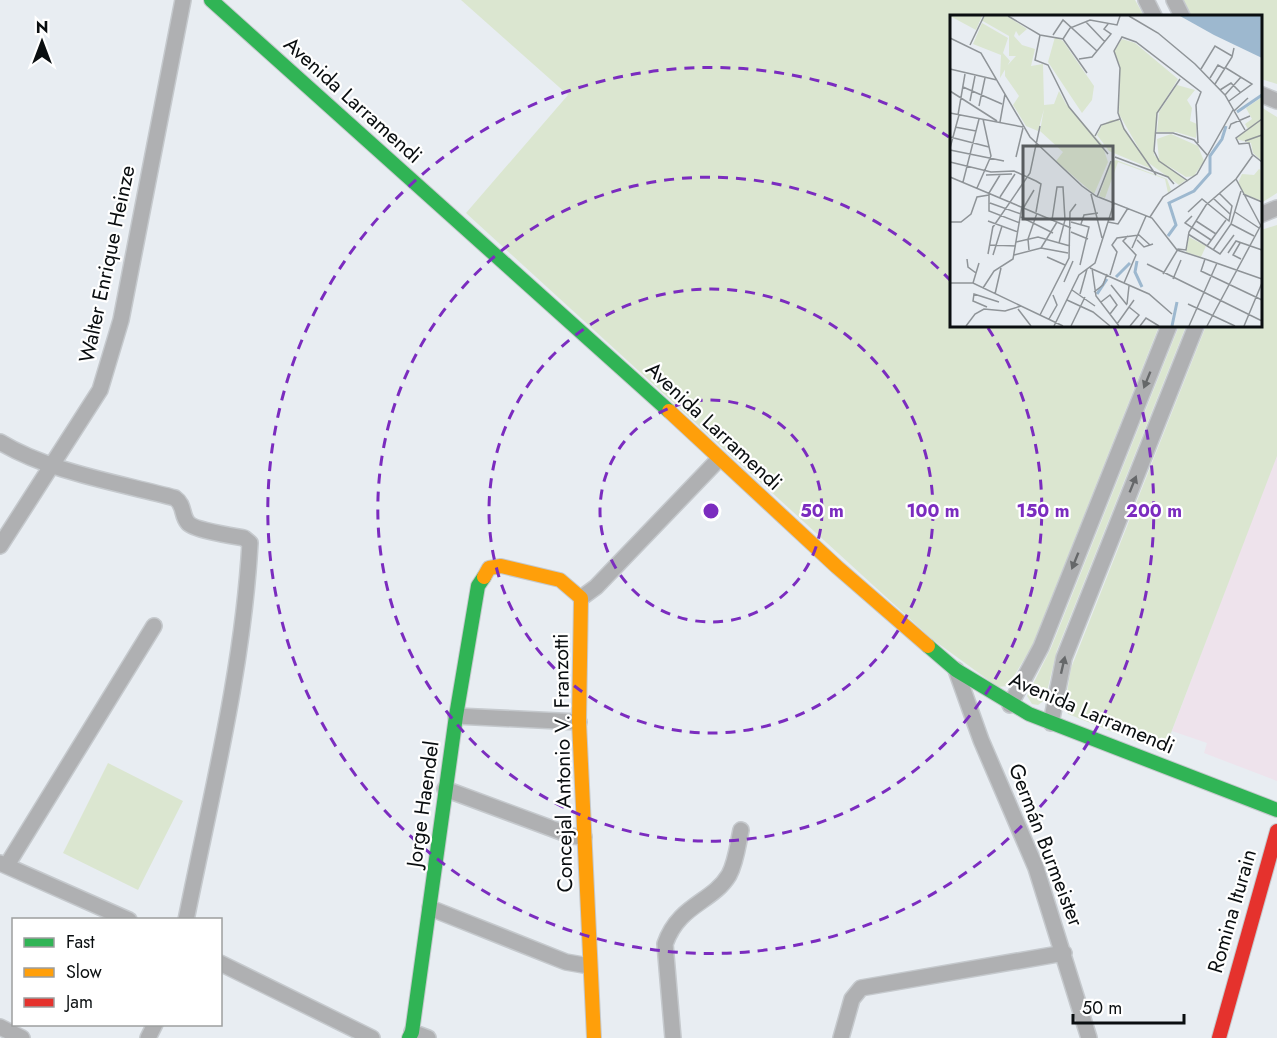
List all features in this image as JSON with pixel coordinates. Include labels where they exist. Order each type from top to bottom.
[{"type":"main road","name":"Avenida Larramendi","points":[[211,0],[837,567],[956,670],[1010,705],[1277,810]]},
{"type":"main road","name":"Jorge Haendel","points":[[411,1035],[445,789],[478,586],[482,576],[489,568],[501,566],[560,580],[581,598]]},
{"type":"main road","name":"Concejal Antonio V. Franzotti","points":[[581,598],[579,722],[594,1038]]},
{"type":"main road","name":"Romina Iturain","points":[[1219,1038],[1277,831]]},
{"type":"street","name":"Walter Enrique Heinze","points":[[0,546],[100,390],[121,320],[183,0]]},
{"type":"street","points":[[1146,0],[1154,15]]},
{"type":"street","points":[[1174,0],[1182,15]]},
{"type":"street","points":[[1262,95],[1277,101]]},
{"type":"street","points":[[1262,214],[1277,208]]},
{"type":"street","points":[[1010,705],[1041,646],[1168,327]]},
{"type":"street","points":[[1052,723],[1064,658],[1196,327]]},
{"type":"street","points":[[0,442],[12,449],[53,464],[175,498],[180,502],[186,520],[193,527],[244,538],[250,543],[249,576],[220,760],[186,918]]},
{"type":"street","points":[[581,598],[596,587],[719,459]]},
{"type":"street","points":[[124,918],[3,864],[154,626]]},
{"type":"street","name":"Germán Burmeister","points":[[956,670],[981,740],[1036,868],[1089,1038]]},
{"type":"street","points":[[456,716],[579,722]]},
{"type":"street","points":[[445,789],[572,836],[584,837]]},
{"type":"street","points":[[673,1038],[665,944],[669,933],[690,908],[718,888],[728,876],[741,830]]},
{"type":"street","points":[[430,908],[566,962],[589,966]]},
{"type":"street","points":[[841,1038],[852,999],[861,988],[1064,953]]},
{"type":"street","points":[[222,964],[372,1038]]},
{"type":"street","points":[[0,1027],[22,1038]]},
{"type":"street","points":[[411,1035],[428,1038]]},
{"type":"shaded area","points":[[1277,453],[1277,781],[1204,753],[1207,743],[1172,731]]},
{"type":"green space","points":[[461,0],[1135,0],[1143,15],[950,15],[950,327],[1159,327],[1032,646],[1008,686],[998,687],[932,639],[466,213],[568,95]]},
{"type":"green space","points":[[1182,0],[1277,0],[1277,84],[1262,79],[1262,15],[1190,15]]},
{"type":"green space","points":[[1262,108],[1277,117],[1277,193],[1262,202]]},
{"type":"green space","points":[[1277,225],[1277,456],[1166,746],[1158,750],[1068,714],[1065,705],[1071,668],[1206,327],[1262,327],[1262,230]]},
{"type":"green space","points":[[1179,327],[1186,327],[1057,650],[1045,700],[1038,705],[1032,704],[1027,696],[1051,648]]},
{"type":"green space","points":[[108,763],[183,801],[138,890],[63,853]]},
{"type":"traffic: fast","points":[[211,0],[669,411]]},
{"type":"traffic: fast","points":[[409,1038],[412,1032],[456,716],[478,586],[484,577]]},
{"type":"traffic: fast","points":[[928,646],[956,670],[1029,714],[1277,810]]},
{"type":"traffic: slow","points":[[669,411],[837,567],[928,646]]},
{"type":"traffic: slow","points":[[484,577],[489,568],[501,566],[560,580],[581,598],[579,722],[594,1038]]},
{"type":"traffic: jam","points":[[1219,1038],[1277,831]]}]
